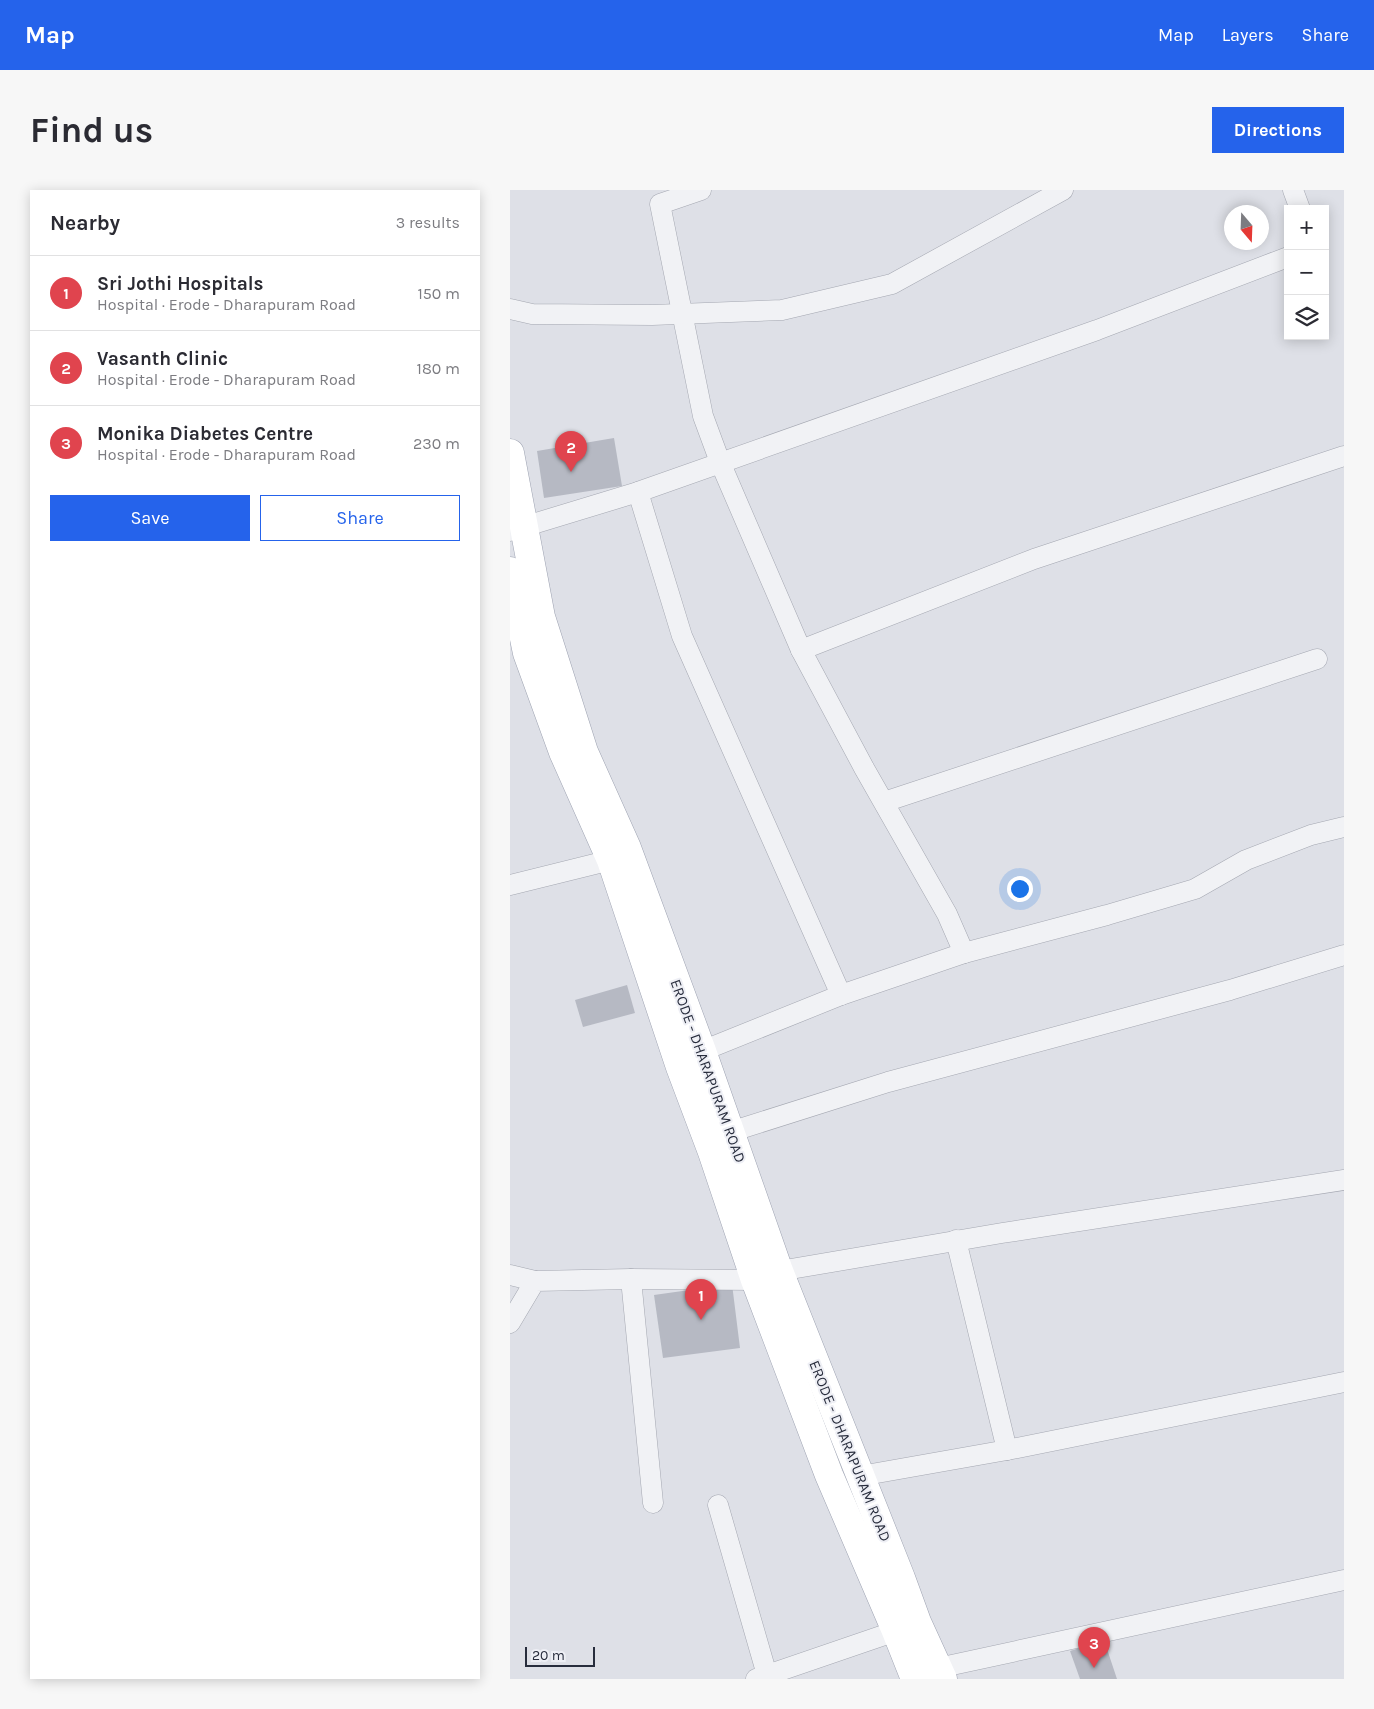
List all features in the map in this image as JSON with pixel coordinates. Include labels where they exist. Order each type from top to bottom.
[{"type":"main road","name":"ERODE - DHARAPURAM ROAD","points":[[510,453],[517,529],[541,617],[584,752],[627,848],[730,1132],[767,1275],[829,1475],[896,1631],[932,1675]]},
{"type":"main road","name":"ERODE - DHARAPURAM ROAD","points":[[510,571],[518,655],[610,860],[680,1066],[712,1152],[860,1476],[917,1622],[932,1675]]},
{"type":"street","points":[[702,190],[660,204],[703,416],[720,462],[801,650],[947,914],[964,953]]},
{"type":"street","points":[[510,310],[532,314],[682,314],[782,310],[892,284],[1062,190]]},
{"type":"street","points":[[1293,190],[1299,205]]},
{"type":"street","points":[[517,529],[638,492],[1097,330],[1284,258]]},
{"type":"street","points":[[801,650],[1034,559],[1344,456]]},
{"type":"street","points":[[638,492],[682,636],[841,995]]},
{"type":"street","points":[[884,802],[1317,659]]},
{"type":"street","points":[[702,1051],[841,995],[964,953],[1107,915],[1195,889],[1246,860],[1311,835],[1344,827]]},
{"type":"street","points":[[510,885],[610,860]]},
{"type":"street","points":[[730,1132],[888,1082],[1230,990],[1344,955]]},
{"type":"street","points":[[510,1275],[535,1281],[767,1275],[956,1240],[1344,1180]]},
{"type":"street","points":[[956,1240],[1007,1450]]},
{"type":"street","points":[[631,1279],[653,1503]]},
{"type":"street","points":[[510,1323],[535,1281]]},
{"type":"street","points":[[860,1476],[1007,1450],[1344,1382]]},
{"type":"street","points":[[718,1506],[761,1677],[896,1631]]},
{"type":"street","points":[[932,1675],[1344,1580]]},
{"type":"building","points":[[614,438],[622,486],[544,498],[537,451]]},
{"type":"building","points":[[627,985],[635,1013],[583,1027],[575,1000]]},
{"type":"building","points":[[732,1284],[740,1348],[663,1358],[654,1295]]},
{"type":"building","points":[[1104,1640],[1117,1679],[1080,1679],[1070,1651]]},
{"type":"place","name":"Vasanth Clinic","points":[[571,472]]},
{"type":"place","name":"Sri Jothi Hospitals","points":[[701,1320]]},
{"type":"place","name":"Monika Diabetes Centre","points":[[1094,1668]]}]
